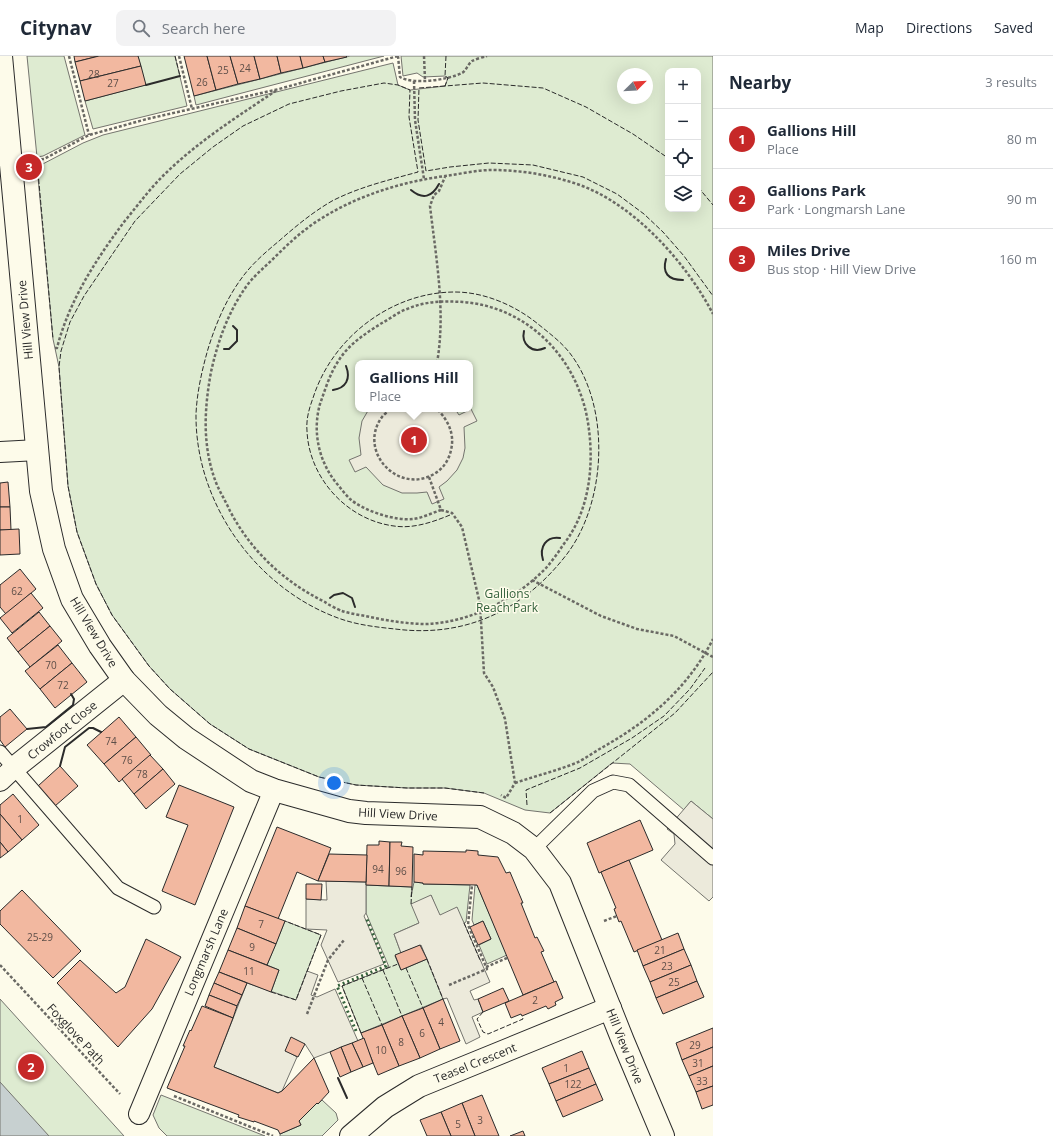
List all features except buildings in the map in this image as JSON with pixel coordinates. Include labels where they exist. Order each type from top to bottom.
[{"type":"street","name":"Hill View Drive","points":[[1,56],[41,490],[54,549],[72,599],[100,646],[124,680],[158,715],[186,738],[251,781],[274,790],[349,811],[366,813],[480,817],[513,834],[534,849],[560,883],[663,1136]]},
{"type":"street","points":[[0,452],[38,450]]},
{"type":"street","name":"Crowfoot Close","points":[[7,775],[124,680]]},
{"type":"street","name":"Longmarsh Lane","points":[[139,1114],[274,790]]},
{"type":"street","name":"Teasel Crescent","points":[[351,1136],[385,1107],[419,1086],[610,1008]]},
{"type":"lane","points":[[0,752],[7,775],[118,888],[154,907]]},
{"type":"lane","points":[[534,849],[593,791],[613,782],[629,785],[713,858]]},
{"type":"path","points":[[69,56],[89,135]]},
{"type":"path","points":[[179,56],[192,109]]},
{"type":"path","points":[[37,160],[44,159],[89,135],[279,89],[398,56],[400,77],[406,81],[448,78],[463,72],[472,62],[487,56]]},
{"type":"path","points":[[424,56],[425,80]]},
{"type":"path","points":[[414,81],[415,120],[424,179]]},
{"type":"path","points":[[57,348],[61,332],[76,294],[103,250],[143,198],[168,171],[202,142],[279,89]]},
{"type":"path","points":[[713,314],[704,297],[679,260],[639,221],[612,202],[581,185],[532,172],[489,170],[424,179],[385,189],[350,203],[320,219],[292,240],[251,280],[233,308],[225,326],[213,363],[205,415],[207,450],[217,484],[236,523],[253,547],[270,565],[291,583],[312,596],[341,610],[393,622],[427,624],[454,620],[480,611],[510,598],[547,567],[569,538],[580,516],[587,497],[590,472],[591,443],[588,419],[582,393],[564,359],[540,333],[522,321],[500,310],[473,303],[441,300],[408,308],[364,334],[339,360],[326,387],[317,416],[317,444],[329,475],[351,500],[377,513],[394,517],[414,519],[441,510],[452,513],[462,527],[480,604],[480,611],[484,673],[493,687],[505,719],[515,783],[577,762],[628,733],[658,710],[690,676],[706,654],[713,639]]},
{"type":"path","points":[[437,360],[441,321],[441,300],[430,206],[434,195],[439,191],[445,176]]},
{"type":"path","points":[[387,412],[382,417],[376,428],[374,441],[376,454],[382,465],[392,473],[404,479],[416,480],[429,477],[438,472],[450,455],[452,435],[449,425],[440,412]]},
{"type":"path","points":[[429,477],[441,510]]},
{"type":"path","points":[[532,580],[601,616],[637,629],[674,636],[713,657]]},
{"type":"path","points":[[472,885],[468,926],[486,967]]},
{"type":"path","points":[[609,919],[616,916]]},
{"type":"path","points":[[307,1014],[328,960],[344,940]]},
{"type":"path","points":[[449,985],[487,969],[486,967],[507,958]]},
{"type":"path","name":"Foxglove Path","points":[[0,965],[139,1114]]},
{"type":"path","points":[[150,1086],[273,1136]]},
{"type":"path","points":[[244,1124],[246,1119]]},
{"type":"green space","points":[[27,56],[64,56],[85,135],[43,156],[37,157]]},
{"type":"green space","points":[[138,56],[175,56],[187,106],[93,129],[85,101],[145,85]]},
{"type":"green space","points":[[350,56],[384,56],[196,105],[194,96]]},
{"type":"green space","name":"Gallions Reach Park","points":[[401,56],[713,56],[713,819],[691,801],[684,810],[630,764],[612,763],[550,813],[525,810],[484,793],[445,788],[407,788],[356,785],[319,777],[249,749],[210,724],[170,689],[149,666],[112,615],[96,584],[77,532],[68,486],[59,367],[53,339],[37,167],[83,143],[103,135],[393,63],[398,85],[410,90],[445,86],[448,78],[445,76],[423,77],[417,73],[403,76]]},
{"type":"green space","points":[[414,882],[423,884],[470,885],[466,922],[464,923],[439,915],[431,895],[419,923],[394,934],[401,953],[395,956],[401,970],[427,959],[443,999],[361,1033],[342,986],[389,967],[366,913],[366,885],[412,887],[411,897]]},
{"type":"green space","points":[[475,885],[477,885],[507,955],[487,964],[479,945],[491,939],[483,921],[474,925],[472,920]]},
{"type":"green space","points":[[285,921],[321,935],[296,1000],[271,992],[279,970],[267,965]]},
{"type":"green space","points":[[0,999],[124,1136],[0,1136]]},
{"type":"green space","points":[[161,1095],[265,1136],[167,1136],[159,1128],[153,1115]]},
{"type":"green space","points":[[322,1100],[336,1113],[338,1120],[322,1136],[280,1136],[280,1134],[301,1125],[299,1121]]},
{"type":"shaded area","points":[[367,412],[457,412],[459,415],[465,412],[472,412],[477,421],[464,427],[465,448],[463,458],[457,470],[439,487],[444,499],[432,504],[427,492],[402,493],[383,485],[366,467],[355,472],[349,460],[361,455],[359,438],[362,421]]},
{"type":"shaded area","points":[[691,801],[713,819],[713,897],[709,901],[661,860],[675,844],[674,834],[667,829]]},
{"type":"shaded area","points":[[326,881],[366,882],[366,913],[364,916],[384,964],[338,982],[321,945],[327,930],[306,929],[306,899],[327,900]]},
{"type":"shaded area","points":[[431,895],[440,915],[457,907],[490,982],[470,991],[474,1000],[478,999],[483,1012],[472,1017],[480,1037],[466,1044],[447,998],[443,999],[421,945],[401,953],[394,934],[419,923],[411,904]]},
{"type":"shaded area","points":[[307,971],[318,975],[311,995],[317,997],[335,989],[358,1041],[314,1058],[305,1044],[285,1050],[297,1057],[282,1091],[278,1093],[214,1067],[247,983],[296,1000]]},
{"type":"shaded area","points":[[0,1082],[49,1136],[0,1136]]},
{"type":"hedge","points":[[356,1031],[337,986],[386,966],[366,917]]},
{"type":"fence","points":[[175,56],[180,76]]},
{"type":"fence","points":[[446,56],[445,76],[448,78],[445,86],[483,83],[543,88],[586,107],[633,134],[665,156]]},
{"type":"fence","points":[[450,515],[423,524],[401,527],[377,522],[346,506],[323,480],[315,465],[309,448],[307,431],[308,414],[322,376],[334,356],[349,338],[367,322],[408,300],[431,294],[455,292],[478,294],[500,301],[520,311],[562,344],[583,374],[592,398],[597,425],[599,453],[596,481],[590,508],[580,532],[567,554],[550,574],[532,591],[512,605],[492,616],[469,624],[446,629],[421,631],[359,624],[338,618],[308,604],[281,586],[257,564],[236,538],[219,510],[206,479],[198,447],[196,414],[199,389],[208,349],[227,301],[238,283],[256,261],[298,225],[325,205],[342,196],[363,188],[418,172],[409,117],[410,90],[398,85],[384,83],[341,91],[289,104],[243,126],[213,147],[180,174],[135,221],[84,296],[70,322],[61,351],[59,367],[68,486],[77,532],[96,584],[112,615],[149,666],[170,689],[210,724],[249,749],[319,777],[356,785],[407,788],[445,788],[484,793]]},
{"type":"fence","points":[[445,86],[419,88],[418,120],[426,171],[489,163],[533,165],[583,177],[617,194],[644,214],[663,232],[684,256],[713,296]]},
{"type":"fence","points":[[38,172],[53,339]]},
{"type":"fence","points":[[701,191],[713,205]]},
{"type":"fence","points":[[527,805],[526,790],[580,768],[632,738],[664,716],[690,689],[705,668]]},
{"type":"fence","points":[[550,813],[675,713],[713,672]]},
{"type":"fence","points":[[411,904],[412,887]]},
{"type":"fence","points":[[271,992],[296,1000],[321,935],[285,921]]},
{"type":"fence","points":[[464,923],[480,960]]},
{"type":"fence","points":[[427,959],[443,999]]},
{"type":"fence","points":[[361,1033],[342,986],[398,964]]},
{"type":"fence","points":[[406,968],[423,1008]]},
{"type":"fence","points":[[383,970],[402,1016]]},
{"type":"fence","points":[[362,978],[382,1025]]},
{"type":"fence","points":[[483,1012],[477,1019],[483,1032],[488,1034],[523,1019],[522,1016]]},
{"type":"wall","points":[[146,85],[180,76]]},
{"type":"wall","points":[[411,190],[419,195],[427,196],[433,192],[439,184]]},
{"type":"wall","points":[[666,259],[665,268],[667,275],[673,279],[683,280]]},
{"type":"wall","points":[[224,349],[229,349],[237,341],[237,330],[233,326]]},
{"type":"wall","points":[[524,331],[524,340],[528,347],[536,350],[545,348]]},
{"type":"wall","points":[[333,390],[344,385],[348,379],[346,366]]},
{"type":"wall","points":[[543,560],[542,551],[545,543],[551,539],[560,538]]},
{"type":"wall","points":[[330,598],[334,595],[343,593],[352,598],[355,607]]},
{"type":"wall","points":[[27,729],[46,727],[73,705],[74,699],[71,694]]},
{"type":"wall","points":[[60,766],[65,747],[89,728],[93,728],[101,732]]},
{"type":"wall","points":[[338,1078],[347,1098]]},
{"type":"place","name":"Miles Drive","points":[[29,167]]},
{"type":"place","name":"Gallions Hill","points":[[414,440]]},
{"type":"place","name":"Gallions Park","points":[[31,1067]]}]
